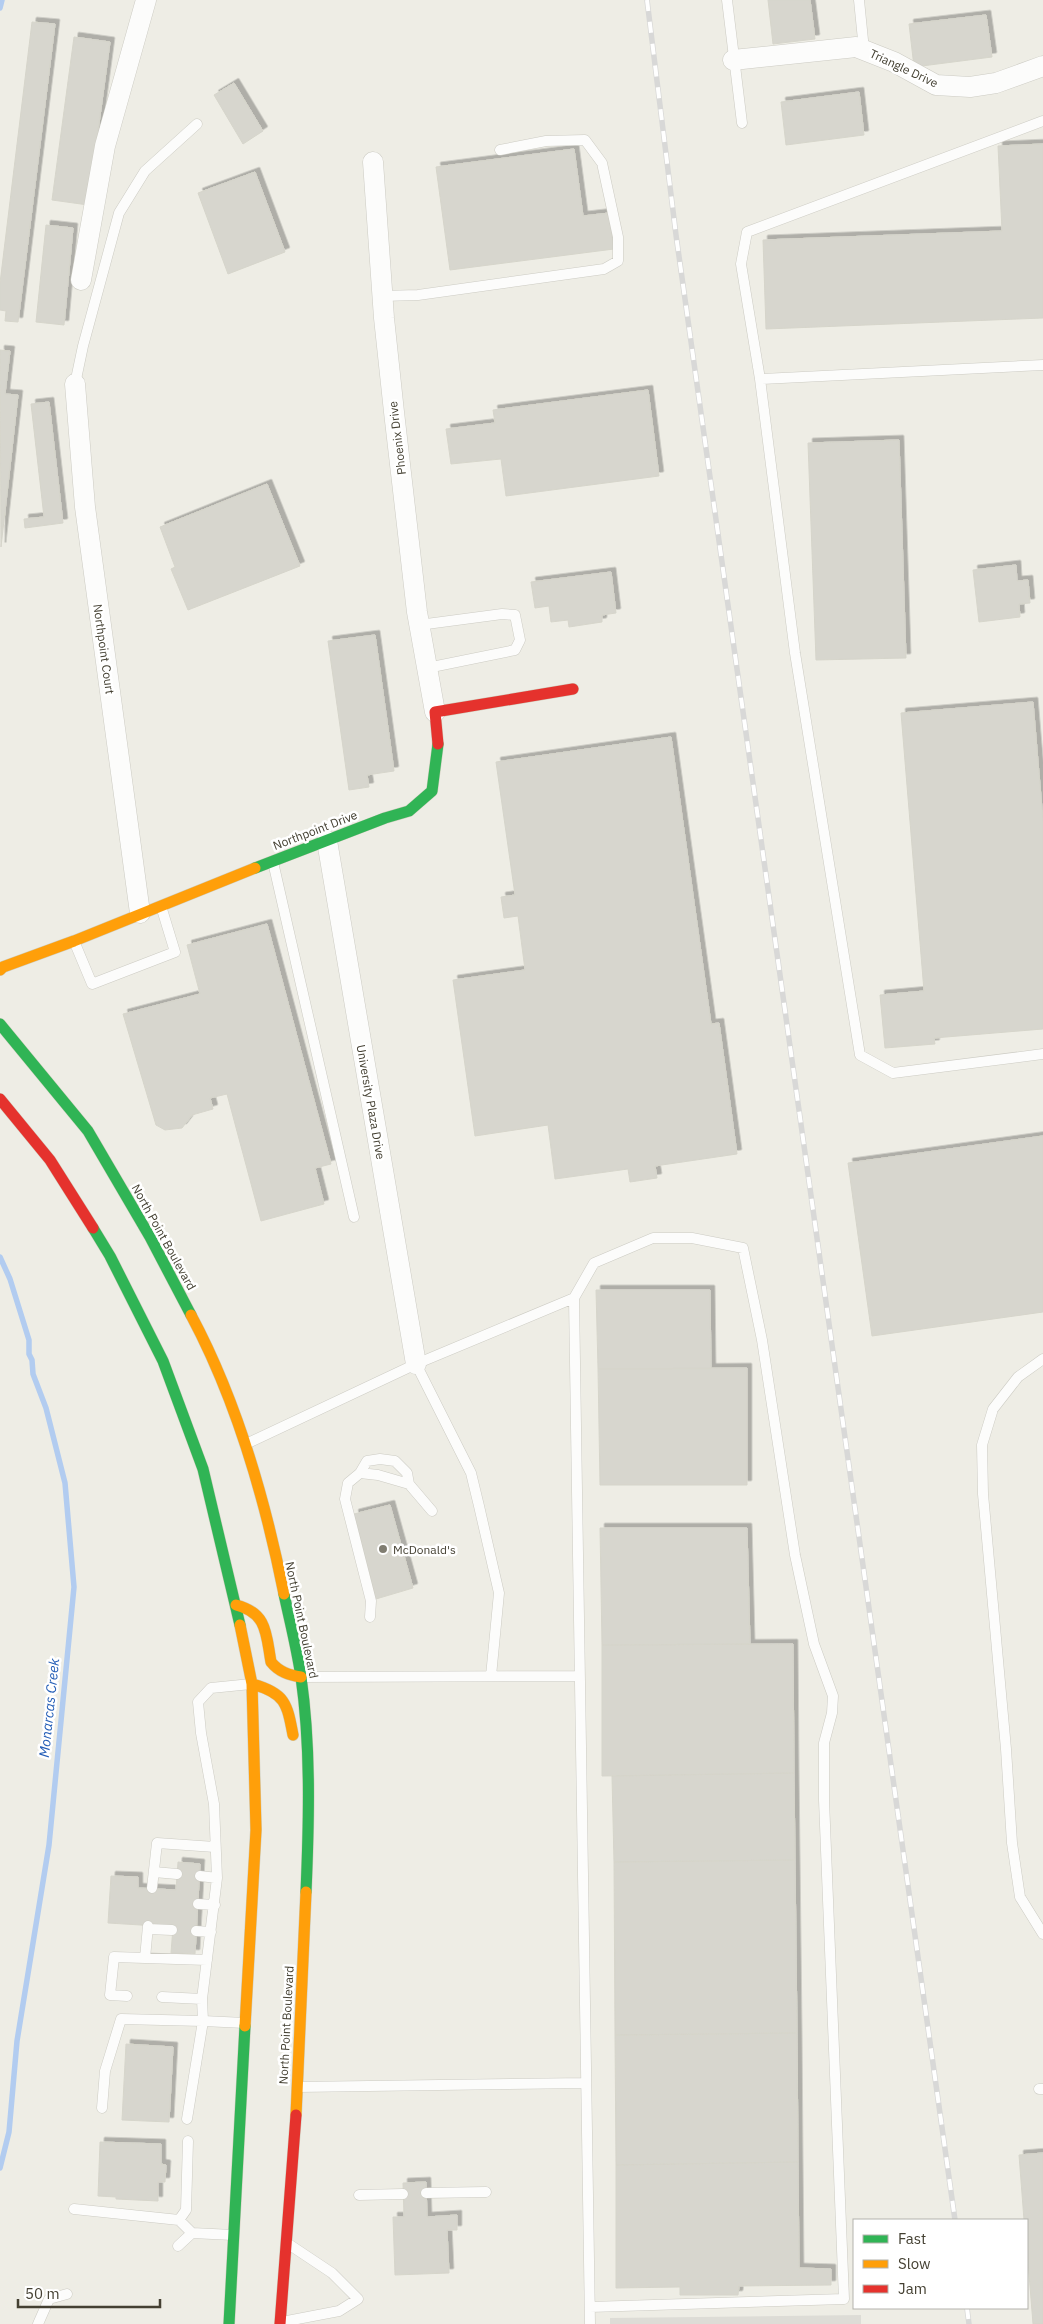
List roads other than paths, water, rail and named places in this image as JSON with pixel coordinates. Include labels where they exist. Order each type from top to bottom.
[{"type":"main road","points":[[435,712],[573,689]]},
{"type":"main road","name":"Northpoint Drive","points":[[0,970],[3,967],[74,942],[140,913],[327,840],[385,818],[410,811],[432,791],[439,749],[435,712]]},
{"type":"main road","name":"North Point Boulevard","points":[[0,1024],[88,1131],[102,1153],[203,1337],[246,1445],[280,1579],[301,1677],[307,1760],[308,1846],[297,2087],[280,2323]]},
{"type":"main road","points":[[0,1099],[50,1160],[110,1256],[163,1361],[203,1469],[236,1605],[252,1684],[256,1830],[229,2324]]},
{"type":"main road","points":[[81,1144],[102,1153]]},
{"type":"main road","points":[[236,1605],[248,1606],[257,1612],[262,1620],[271,1662],[275,1667],[280,1672],[301,1677]]},
{"type":"main road","points":[[252,1684],[272,1689],[282,1697],[289,1710],[295,1748],[300,1756],[307,1760]]},
{"type":"street","points":[[81,280],[106,146],[146,0]]},
{"type":"street","name":"Triangle Drive","points":[[733,60],[856,47],[894,62],[936,85],[970,87],[996,83],[1043,66]]},
{"type":"street","name":"Phoenix Drive","points":[[373,162],[382,296],[419,625],[435,712]]},
{"type":"street","name":"Northpoint Court","points":[[75,384],[85,507],[140,913]]},
{"type":"street","name":"University Plaza Drive","points":[[327,840],[416,1364]]},
{"type":"lane","points":[[726,0],[742,123]]},
{"type":"lane","points":[[858,0],[864,50]]},
{"type":"lane","points":[[1043,121],[747,232],[741,264],[760,379],[795,653],[860,1055],[893,1074],[1043,1054]]},
{"type":"lane","points":[[75,384],[83,346],[119,213],[144,171],[197,124]]},
{"type":"lane","points":[[382,296],[418,295],[604,269],[618,261],[618,237],[602,164],[584,140],[546,141],[500,150]]},
{"type":"lane","points":[[760,379],[1043,364]]},
{"type":"lane","points":[[419,625],[502,614],[515,615],[520,640],[515,650],[427,668]]},
{"type":"lane","points":[[273,862],[354,1217]]},
{"type":"lane","points":[[74,942],[92,984],[175,952],[161,905]]},
{"type":"lane","points":[[590,2307],[844,2299],[832,1954],[824,1800],[824,1742],[832,1713],[833,1696],[814,1644],[795,1555],[762,1340],[743,1248],[692,1238],[653,1238],[594,1264],[574,1298],[590,2324]]},
{"type":"lane","points":[[246,1445],[416,1364],[574,1298]]},
{"type":"lane","points":[[1043,1359],[1018,1377],[993,1409],[982,1445],[983,1494],[1006,1749],[1012,1843],[1020,1897],[1043,1934]]},
{"type":"lane","points":[[416,1364],[471,1473],[500,1593],[491,1676]]},
{"type":"lane","points":[[370,1617],[371,1601],[345,1499],[348,1483],[360,1474],[367,1462],[380,1459],[395,1460],[407,1473],[409,1484],[432,1511]]},
{"type":"lane","points":[[360,1474],[378,1474],[409,1484]]},
{"type":"lane","points":[[301,1677],[580,1676]]},
{"type":"lane","points":[[187,2118],[203,2021],[202,1999],[217,1878],[214,1804],[201,1733],[198,1702],[211,1688],[252,1684]]},
{"type":"lane","points":[[152,1888],[157,1844],[215,1847]]},
{"type":"lane","points":[[154,1872],[177,1874]]},
{"type":"lane","points":[[200,1876],[217,1878]]},
{"type":"lane","points":[[198,1904],[215,1904]]},
{"type":"lane","points":[[145,1958],[148,1927],[172,1930]]},
{"type":"lane","points":[[196,1932],[211,1932]]},
{"type":"lane","points":[[128,1996],[110,1995],[114,1957],[207,1960]]},
{"type":"lane","points":[[162,1997],[202,1999]]},
{"type":"lane","points":[[102,2108],[105,2071],[121,2019],[246,2023]]},
{"type":"lane","points":[[297,2087],[586,2084]]},
{"type":"lane","points":[[179,2220],[186,2210],[188,2141]]},
{"type":"lane","points":[[426,2193],[486,2192]]},
{"type":"lane","points":[[359,2195],[404,2194]]},
{"type":"lane","points":[[74,2209],[179,2220],[192,2233],[234,2235]]},
{"type":"lane","points":[[178,2246],[192,2233]]},
{"type":"lane","points":[[280,2323],[339,2311],[358,2299],[332,2273],[287,2243]]},
{"type":"lane","points":[[38,2324],[49,2299],[67,2294]]},
{"type":"waterway","name":"Monarcas Creek","points":[[0,8],[2,0]]},
{"type":"waterway","name":"Monarcas Creek","points":[[0,1257],[10,1279],[29,1340],[29,1354],[32,1360],[33,1374],[46,1408],[65,1483],[74,1587],[49,1845],[17,2041],[9,2132],[0,2168]]},
{"type":"railway","points":[[647,0],[676,235],[955,2219]]},
{"type":"railway","points":[[967,2309],[969,2324]]},
{"type":"place","name":"McDonald's","points":[[383,1549]]}]
